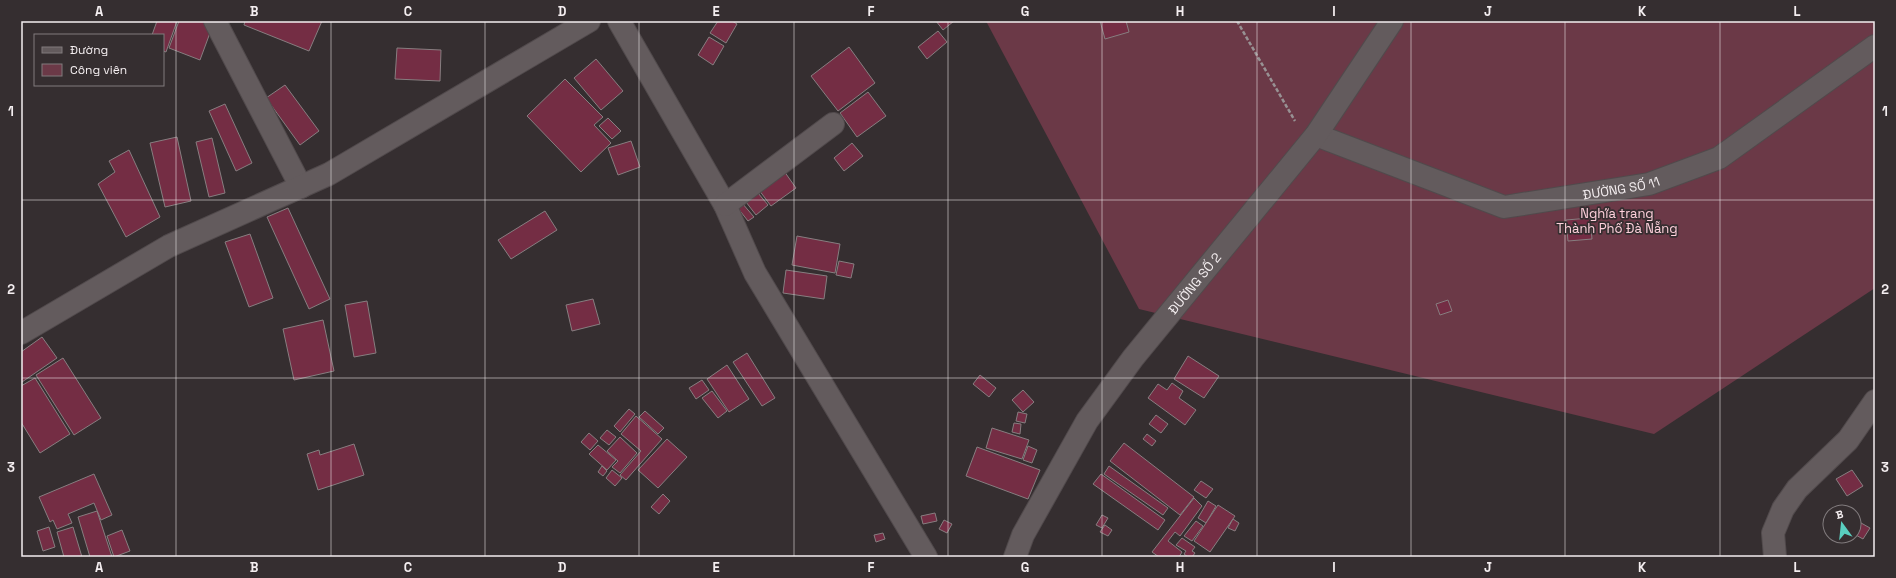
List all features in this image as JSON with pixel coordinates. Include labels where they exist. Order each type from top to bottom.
[{"type":"street","points":[[215,21],[301,187]]},
{"type":"street","points":[[21,333],[169,246],[329,174],[589,21]]},
{"type":"street","points":[[618,21],[725,205],[754,273],[926,557]]},
{"type":"street","name":"ĐƯỜNG SỐ 2","points":[[1015,557],[1023,536],[1087,421],[1133,358],[1312,140],[1392,21]]},
{"type":"street","name":"ĐƯỜNG SỐ 11","points":[[1312,140],[1504,206],[1649,184],[1720,158],[1875,46]]},
{"type":"street","points":[[725,205],[833,124]]},
{"type":"street","points":[[1775,557],[1773,533],[1783,509],[1798,489],[1848,440],[1875,401]]},
{"type":"path","points":[[1237,21],[1312,140]]},
{"type":"green space","name":"Nghĩa trang Thành Phố Đà Nẵng","points":[[986,21],[1875,21],[1875,288],[1654,434],[1139,309]]},
{"type":"building","points":[[157,21],[177,21],[166,52],[164,51],[164,34],[152,34]]},
{"type":"building","points":[[179,21],[214,22],[200,60],[169,48]]},
{"type":"building","points":[[245,21],[322,21],[309,51],[244,25]]},
{"type":"building","points":[[718,21],[732,21],[737,24],[726,43],[710,33]]},
{"type":"building","points":[[936,21],[954,21],[943,30]]},
{"type":"building","points":[[1100,21],[1126,21],[1129,32],[1105,39]]},
{"type":"building","points":[[938,31],[947,42],[927,59],[918,47]]},
{"type":"building","points":[[709,37],[724,46],[713,65],[698,55]]},
{"type":"building","points":[[849,47],[875,83],[838,111],[811,76]]},
{"type":"building","points":[[397,48],[441,50],[440,81],[395,79]]},
{"type":"building","points":[[596,59],[623,91],[601,110],[574,78]]},
{"type":"building","points":[[565,79],[603,117],[594,125],[611,143],[581,172],[527,116]]},
{"type":"building","points":[[285,85],[319,131],[300,145],[266,98]]},
{"type":"building","points":[[868,92],[886,116],[857,137],[840,113]]},
{"type":"building","points":[[225,104],[252,163],[236,171],[209,111]]},
{"type":"building","points":[[608,118],[621,131],[612,139],[599,126]]},
{"type":"building","points":[[177,137],[191,201],[165,207],[150,143]]},
{"type":"building","points":[[212,138],[225,193],[209,197],[196,142]]},
{"type":"building","points":[[631,141],[640,167],[618,175],[608,148]]},
{"type":"building","points":[[852,143],[863,156],[844,171],[834,158]]},
{"type":"building","points":[[129,150],[160,217],[126,237],[98,184],[115,172],[109,161]]},
{"type":"building","points":[[784,171],[796,188],[771,206],[759,190]]},
{"type":"building","points":[[758,193],[768,205],[756,215],[746,202]]},
{"type":"building","points":[[742,203],[754,217],[748,221],[737,207]]},
{"type":"building","points":[[288,208],[330,299],[309,309],[267,217]]},
{"type":"building","points":[[545,211],[557,230],[511,259],[498,240]]},
{"type":"building","points":[[1590,218],[1592,239],[1568,241],[1566,220]]},
{"type":"building","points":[[250,234],[273,298],[249,307],[225,242]]},
{"type":"building","points":[[797,236],[840,244],[835,273],[792,265]]},
{"type":"building","points":[[839,261],[854,264],[851,278],[836,275]]},
{"type":"building","points":[[786,270],[827,276],[824,299],[783,293]]},
{"type":"building","points":[[593,299],[600,324],[572,331],[566,305]]},
{"type":"building","points":[[1448,300],[1452,311],[1440,315],[1436,304]]},
{"type":"building","points":[[367,301],[376,353],[354,357],[345,305]]},
{"type":"building","points":[[323,320],[334,371],[294,380],[283,329]]},
{"type":"building","points":[[42,337],[57,358],[22,382],[21,352]]},
{"type":"building","points":[[747,353],[775,398],[762,406],[733,362]]},
{"type":"building","points":[[1188,356],[1219,376],[1204,398],[1174,379]]},
{"type":"building","points":[[63,358],[101,418],[74,435],[36,375]]},
{"type":"building","points":[[727,365],[749,399],[729,412],[707,379]]},
{"type":"building","points":[[980,375],[996,388],[989,397],[973,384]]},
{"type":"building","points":[[35,378],[70,434],[40,453],[21,422],[21,386]]},
{"type":"building","points":[[702,380],[709,390],[696,399],[689,388]]},
{"type":"building","points":[[1172,383],[1183,391],[1179,398],[1196,410],[1185,425],[1148,398],[1158,384],[1167,390]]},
{"type":"building","points":[[1023,390],[1034,402],[1023,412],[1012,400]]},
{"type":"building","points":[[712,391],[727,411],[718,418],[702,398]]},
{"type":"building","points":[[629,409],[635,414],[620,432],[614,426]]},
{"type":"building","points":[[645,411],[664,428],[658,434],[639,417]]},
{"type":"building","points":[[1018,412],[1027,414],[1025,423],[1016,421]]},
{"type":"building","points":[[1156,415],[1168,424],[1161,433],[1149,424]]},
{"type":"building","points":[[636,416],[662,439],[626,480],[620,475],[641,451],[621,434]]},
{"type":"building","points":[[1014,423],[1021,424],[1020,434],[1012,432]]},
{"type":"building","points":[[992,428],[1029,440],[1022,459],[986,448]]},
{"type":"building","points":[[607,430],[616,437],[609,445],[600,438]]},
{"type":"building","points":[[589,433],[598,441],[590,450],[581,442]]},
{"type":"building","points":[[1147,434],[1156,441],[1152,446],[1143,439]]},
{"type":"building","points":[[620,437],[637,453],[620,473],[612,467],[618,461],[607,451]]},
{"type":"building","points":[[667,439],[687,457],[658,488],[638,470]]},
{"type":"building","points":[[1124,443],[1194,497],[1180,515],[1110,461]]},
{"type":"building","points":[[354,444],[364,475],[318,490],[307,454],[319,450],[320,455]]},
{"type":"building","points":[[598,445],[616,460],[607,470],[589,454]]},
{"type":"building","points":[[1028,446],[1037,450],[1032,463],[1023,460]]},
{"type":"building","points":[[977,447],[1040,470],[1028,499],[966,476]]},
{"type":"building","points":[[602,466],[607,471],[603,476],[598,472]]},
{"type":"building","points":[[1109,466],[1168,508],[1163,515],[1104,474]]},
{"type":"building","points":[[612,470],[622,478],[615,486],[606,478]]},
{"type":"building","points":[[1852,470],[1863,486],[1847,496],[1836,479]]},
{"type":"building","points":[[94,474],[112,515],[101,520],[94,503],[68,514],[72,523],[57,529],[53,520],[50,522],[39,497]]},
{"type":"building","points":[[1101,474],[1165,520],[1158,530],[1093,484]]},
{"type":"building","points":[[1201,481],[1213,489],[1206,498],[1194,490]]},
{"type":"building","points":[[663,494],[670,501],[659,514],[651,507]]},
{"type":"building","points":[[1194,498],[1202,506],[1180,536],[1175,532],[1168,541],[1182,552],[1179,557],[1159,557],[1152,552]]},
{"type":"building","points":[[1208,501],[1216,506],[1206,523],[1198,518]]},
{"type":"building","points":[[1218,505],[1235,516],[1210,552],[1194,541]]},
{"type":"building","points":[[97,511],[112,557],[90,557],[78,517]]},
{"type":"building","points":[[935,513],[937,521],[923,524],[921,516]]},
{"type":"building","points":[[1102,515],[1108,518],[1102,528],[1096,525]]},
{"type":"building","points":[[1233,519],[1239,523],[1235,531],[1228,528]]},
{"type":"building","points":[[944,520],[952,524],[947,533],[939,529]]},
{"type":"building","points":[[1196,521],[1203,526],[1192,541],[1184,536]]},
{"type":"building","points":[[1862,524],[1870,528],[1862,538]]},
{"type":"building","points":[[1105,525],[1112,530],[1108,536],[1100,532]]},
{"type":"building","points":[[49,527],[55,547],[43,551],[37,531]]},
{"type":"building","points":[[73,527],[82,557],[64,557],[57,532]]},
{"type":"building","points":[[122,530],[130,551],[114,557],[107,536]]},
{"type":"building","points":[[883,533],[885,539],[876,542],[874,535]]},
{"type":"building","points":[[1182,538],[1195,547],[1192,551],[1195,553],[1192,557],[1188,557],[1184,554],[1186,551],[1176,545]]}]
